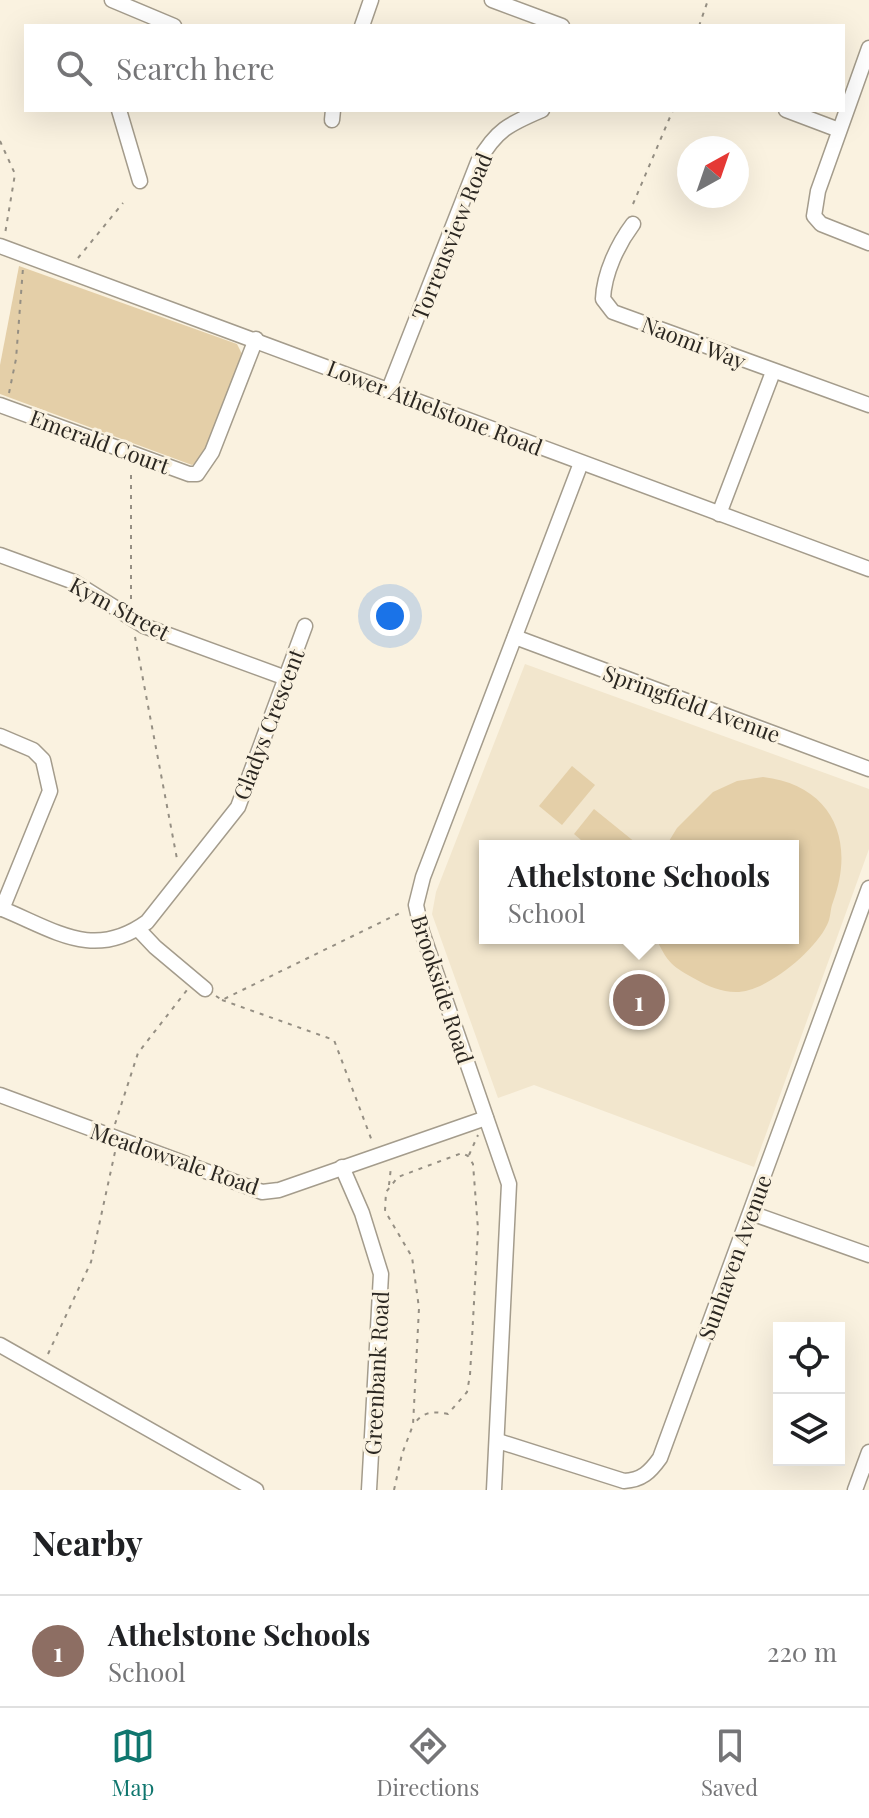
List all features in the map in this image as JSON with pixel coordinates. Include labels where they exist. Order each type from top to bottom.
[{"type":"street","points":[[112,0],[135,19],[163,24]]},
{"type":"street","points":[[363,24],[371,0]]},
{"type":"street","points":[[492,0],[557,24]]},
{"type":"street","points":[[869,48],[818,191],[814,216],[821,224],[869,243]]},
{"type":"street","points":[[120,112],[140,181]]},
{"type":"street","name":"Torrensview Road","points":[[389,389],[482,154],[495,135],[506,126],[538,112]]},
{"type":"street","points":[[791,112],[839,130]]},
{"type":"street","name":"Naomi Way","points":[[633,224],[623,237],[603,285],[603,299],[613,312],[869,405]]},
{"type":"street","name":"Lower Athelstone Road","points":[[1,247],[256,339],[869,569]]},
{"type":"street","name":"Emerald Court","points":[[3,406],[189,474],[197,474],[212,452],[256,339]]},
{"type":"street","points":[[719,514],[773,372]]},
{"type":"street","name":"Brookside Road","points":[[494,1490],[509,1184],[422,932],[416,905],[423,877],[581,463]]},
{"type":"street","name":"Kym Street","points":[[0,555],[74,582],[144,626],[286,678]]},
{"type":"street","name":"Gladys Crescent","points":[[1,909],[76,939],[95,943],[115,940],[147,922],[238,807],[305,626]]},
{"type":"street","name":"Springfield Avenue","points":[[515,637],[869,769]]},
{"type":"street","points":[[0,736],[33,750],[43,760],[50,791],[1,909]]},
{"type":"street","name":"Sunhaven Avenue","points":[[498,1441],[624,1481],[637,1480],[650,1471],[660,1458],[869,888]]},
{"type":"street","points":[[138,929],[200,984]]},
{"type":"street","name":"Meadowvale Road","points":[[0,1095],[262,1192],[279,1190],[486,1118]]},
{"type":"street","name":"Greenbank Road","points":[[342,1167],[362,1213],[381,1274],[369,1490]]},
{"type":"street","points":[[751,1213],[869,1255]]},
{"type":"street","points":[[0,1345],[256,1490]]},
{"type":"street","points":[[855,1490],[869,1452]]},
{"type":"path","points":[[700,24],[708,0]]},
{"type":"path","points":[[633,204],[672,112]]},
{"type":"path","points":[[0,141],[15,174],[1,247]]},
{"type":"path","points":[[68,271],[123,203]]},
{"type":"path","points":[[3,406],[16,359],[24,255]]},
{"type":"path","points":[[132,452],[131,618],[181,880]]},
{"type":"path","points":[[222,1000],[416,905]]},
{"type":"path","points":[[40,1368],[91,1262],[114,1138],[138,1053],[200,984],[222,1000],[334,1040],[378,1155]]},
{"type":"path","points":[[393,1150],[385,1211],[412,1257],[419,1308],[413,1425],[402,1454],[394,1490]]},
{"type":"path","points":[[388,1186],[398,1177],[462,1153],[473,1164],[478,1229],[467,1392],[448,1414],[432,1411],[423,1414],[413,1425]]},
{"type":"shaded area","points":[[19,266],[237,344],[242,354],[203,459],[192,465],[0,394],[0,365]]},
{"type":"shaded area","points":[[525,664],[869,789],[869,849],[754,1167],[534,1085],[498,1098],[432,914],[436,892]]},
{"type":"shaded area","points":[[572,766],[595,785],[562,825],[539,806]]},
{"type":"shaded area","points":[[763,777],[787,782],[806,791],[822,804],[832,819],[839,837],[841,857],[828,922],[813,945],[770,980],[742,992],[728,992],[708,986],[676,967],[659,944],[799,944],[799,840],[670,840],[677,828],[713,792],[737,781]]},
{"type":"shaded area","points":[[594,809],[632,840],[581,840],[574,834]]},
{"type":"place","name":"Athelstone Schools","points":[[639,1000]]}]
